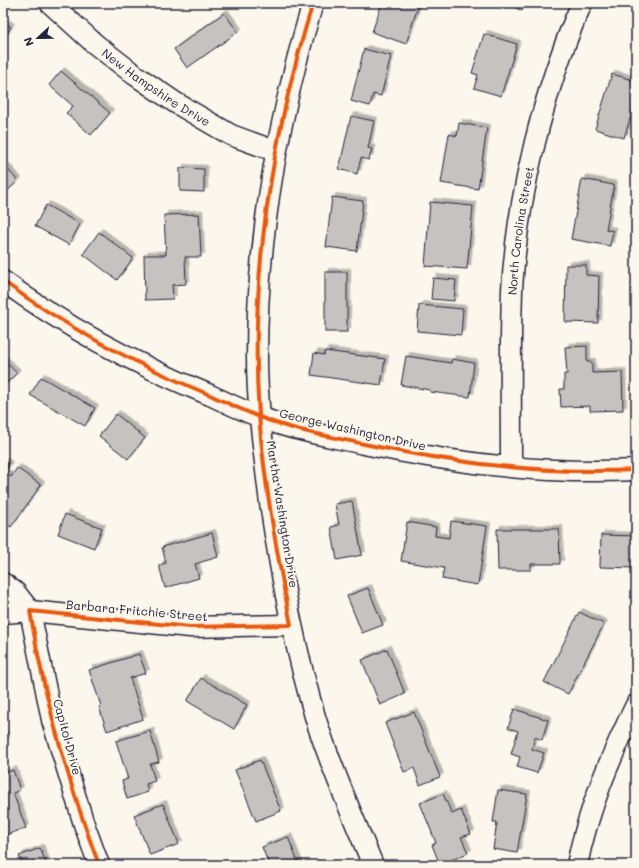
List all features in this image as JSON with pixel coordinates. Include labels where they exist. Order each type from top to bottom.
[{"type":"street","name":"New Hampshire Drive","points":[[50,3],[95,44],[135,75],[176,103],[231,135],[275,151]]},
{"type":"street","name":"Martha Washington Drive","points":[[313,3],[292,79],[275,151],[265,224],[260,280],[257,356],[259,416],[278,554],[291,625],[317,722],[344,798],[373,865]]},
{"type":"street","name":"North Carolina Street","points":[[511,466],[512,290],[521,214],[534,147],[571,28],[582,3]]},
{"type":"street","name":"George Washington Drive","points":[[3,281],[75,329],[118,353],[184,385],[259,416],[295,428],[398,451],[462,462],[575,470],[636,470]]},
{"type":"street","name":"Capitol Drive","points":[[3,583],[16,592],[30,610],[39,661],[56,733],[84,824],[99,865]]},
{"type":"street","name":"Barbara Fritchie Street","points":[[3,613],[30,610],[190,627],[291,625]]},
{"type":"street","points":[[578,865],[587,824],[596,799],[620,737],[636,705]]},
{"type":"building","points":[[382,3],[419,3],[406,44],[372,32]]},
{"type":"building","points":[[507,3],[526,3],[522,11]]},
{"type":"building","points":[[224,13],[238,32],[187,68],[174,49]]},
{"type":"building","points":[[3,22],[11,27],[3,40]]},
{"type":"building","points":[[484,34],[517,44],[501,96],[474,88],[478,75],[472,73]]},
{"type":"building","points":[[364,49],[391,56],[381,96],[373,94],[370,106],[351,101]]},
{"type":"building","points":[[61,71],[110,113],[91,135],[66,113],[73,106],[49,85]]},
{"type":"building","points":[[612,74],[636,81],[636,100],[624,138],[595,129]]},
{"type":"building","points":[[351,116],[374,121],[368,148],[372,149],[369,160],[361,158],[357,174],[339,169]]},
{"type":"building","points":[[459,123],[487,128],[478,189],[441,183],[449,134],[457,136]]},
{"type":"building","points":[[3,164],[18,181],[3,195]]},
{"type":"building","points":[[180,168],[204,169],[204,192],[180,191]]},
{"type":"building","points":[[582,179],[614,185],[606,230],[613,231],[610,246],[571,239]]},
{"type":"building","points":[[332,197],[363,201],[357,251],[326,247]]},
{"type":"building","points":[[430,202],[473,206],[467,269],[425,266]]},
{"type":"building","points":[[46,205],[80,224],[69,245],[35,226]]},
{"type":"building","points":[[199,214],[201,257],[185,257],[186,284],[172,285],[173,299],[145,300],[144,255],[166,255],[164,215]]},
{"type":"building","points":[[99,232],[133,258],[117,280],[83,254]]},
{"type":"building","points":[[566,265],[586,265],[586,275],[599,276],[598,323],[565,322]]},
{"type":"building","points":[[325,272],[347,272],[347,332],[325,332]]},
{"type":"building","points":[[433,278],[456,280],[454,301],[431,299]]},
{"type":"building","points":[[419,305],[463,309],[461,335],[417,331]]},
{"type":"building","points":[[587,346],[587,362],[592,362],[592,373],[622,372],[623,410],[590,411],[590,406],[561,407],[560,389],[564,389],[564,374],[567,374],[565,347]]},
{"type":"building","points":[[325,351],[385,359],[381,385],[311,375],[314,353],[324,355]]},
{"type":"building","points":[[406,356],[451,363],[452,359],[474,363],[470,397],[430,392],[430,390],[401,385]]},
{"type":"building","points":[[3,360],[17,373],[6,384],[3,381]]},
{"type":"building","points":[[41,377],[95,408],[85,426],[30,395]]},
{"type":"building","points":[[116,414],[145,438],[128,459],[99,436]]},
{"type":"building","points":[[3,461],[9,465],[4,473],[11,477],[17,468],[41,485],[11,527],[3,522]]},
{"type":"building","points":[[352,501],[362,555],[337,560],[331,527],[339,525],[335,504]]},
{"type":"building","points":[[65,514],[102,528],[94,548],[58,534]]},
{"type":"building","points":[[451,521],[487,526],[478,585],[442,579],[444,568],[401,561],[407,522],[436,527],[435,536],[449,538]]},
{"type":"building","points":[[497,529],[559,529],[560,564],[531,564],[531,570],[498,570]]},
{"type":"building","points":[[212,533],[218,557],[195,564],[199,578],[165,588],[159,565],[166,563],[162,547]]},
{"type":"building","points":[[601,535],[636,536],[636,568],[600,567]]},
{"type":"building","points":[[368,588],[383,625],[362,633],[347,596]]},
{"type":"building","points":[[579,612],[604,624],[568,694],[544,682]]},
{"type":"building","points":[[387,649],[405,694],[380,705],[362,660]]},
{"type":"building","points":[[139,654],[146,673],[130,678],[143,719],[107,731],[99,707],[101,706],[89,670]]},
{"type":"building","points":[[201,678],[247,705],[234,729],[187,701]]},
{"type":"building","points":[[514,709],[548,720],[542,740],[535,737],[532,749],[544,753],[537,773],[517,767],[520,757],[511,754],[518,731],[508,728]]},
{"type":"building","points":[[414,712],[440,777],[420,785],[414,768],[404,772],[385,723]]},
{"type":"building","points":[[3,731],[6,741],[3,742]]},
{"type":"building","points":[[150,731],[159,762],[150,764],[155,781],[146,784],[148,792],[127,799],[122,781],[128,779],[116,741]]},
{"type":"building","points":[[260,760],[281,811],[256,821],[235,770]]},
{"type":"building","points":[[13,770],[20,790],[13,793],[26,828],[3,836],[3,774]]},
{"type":"building","points":[[498,790],[527,794],[517,853],[493,849],[497,822],[493,822]]},
{"type":"building","points":[[443,794],[452,814],[461,810],[471,834],[461,837],[468,853],[440,865],[432,845],[436,843],[420,803]]},
{"type":"building","points":[[163,804],[179,844],[150,855],[134,815]]},
{"type":"building","points":[[288,837],[299,865],[269,865],[262,847]]},
{"type":"building","points":[[40,848],[47,865],[23,865],[19,856]]},
{"type":"cycle path","points":[[99,865],[77,803],[58,740],[42,676],[30,611],[190,627],[291,625],[272,521],[261,441],[257,363],[257,311],[261,259],[275,155],[298,53],[313,3]]},
{"type":"cycle path","points":[[3,281],[77,330],[129,358],[236,407],[282,425],[397,451],[465,462],[567,471],[636,470]]}]
